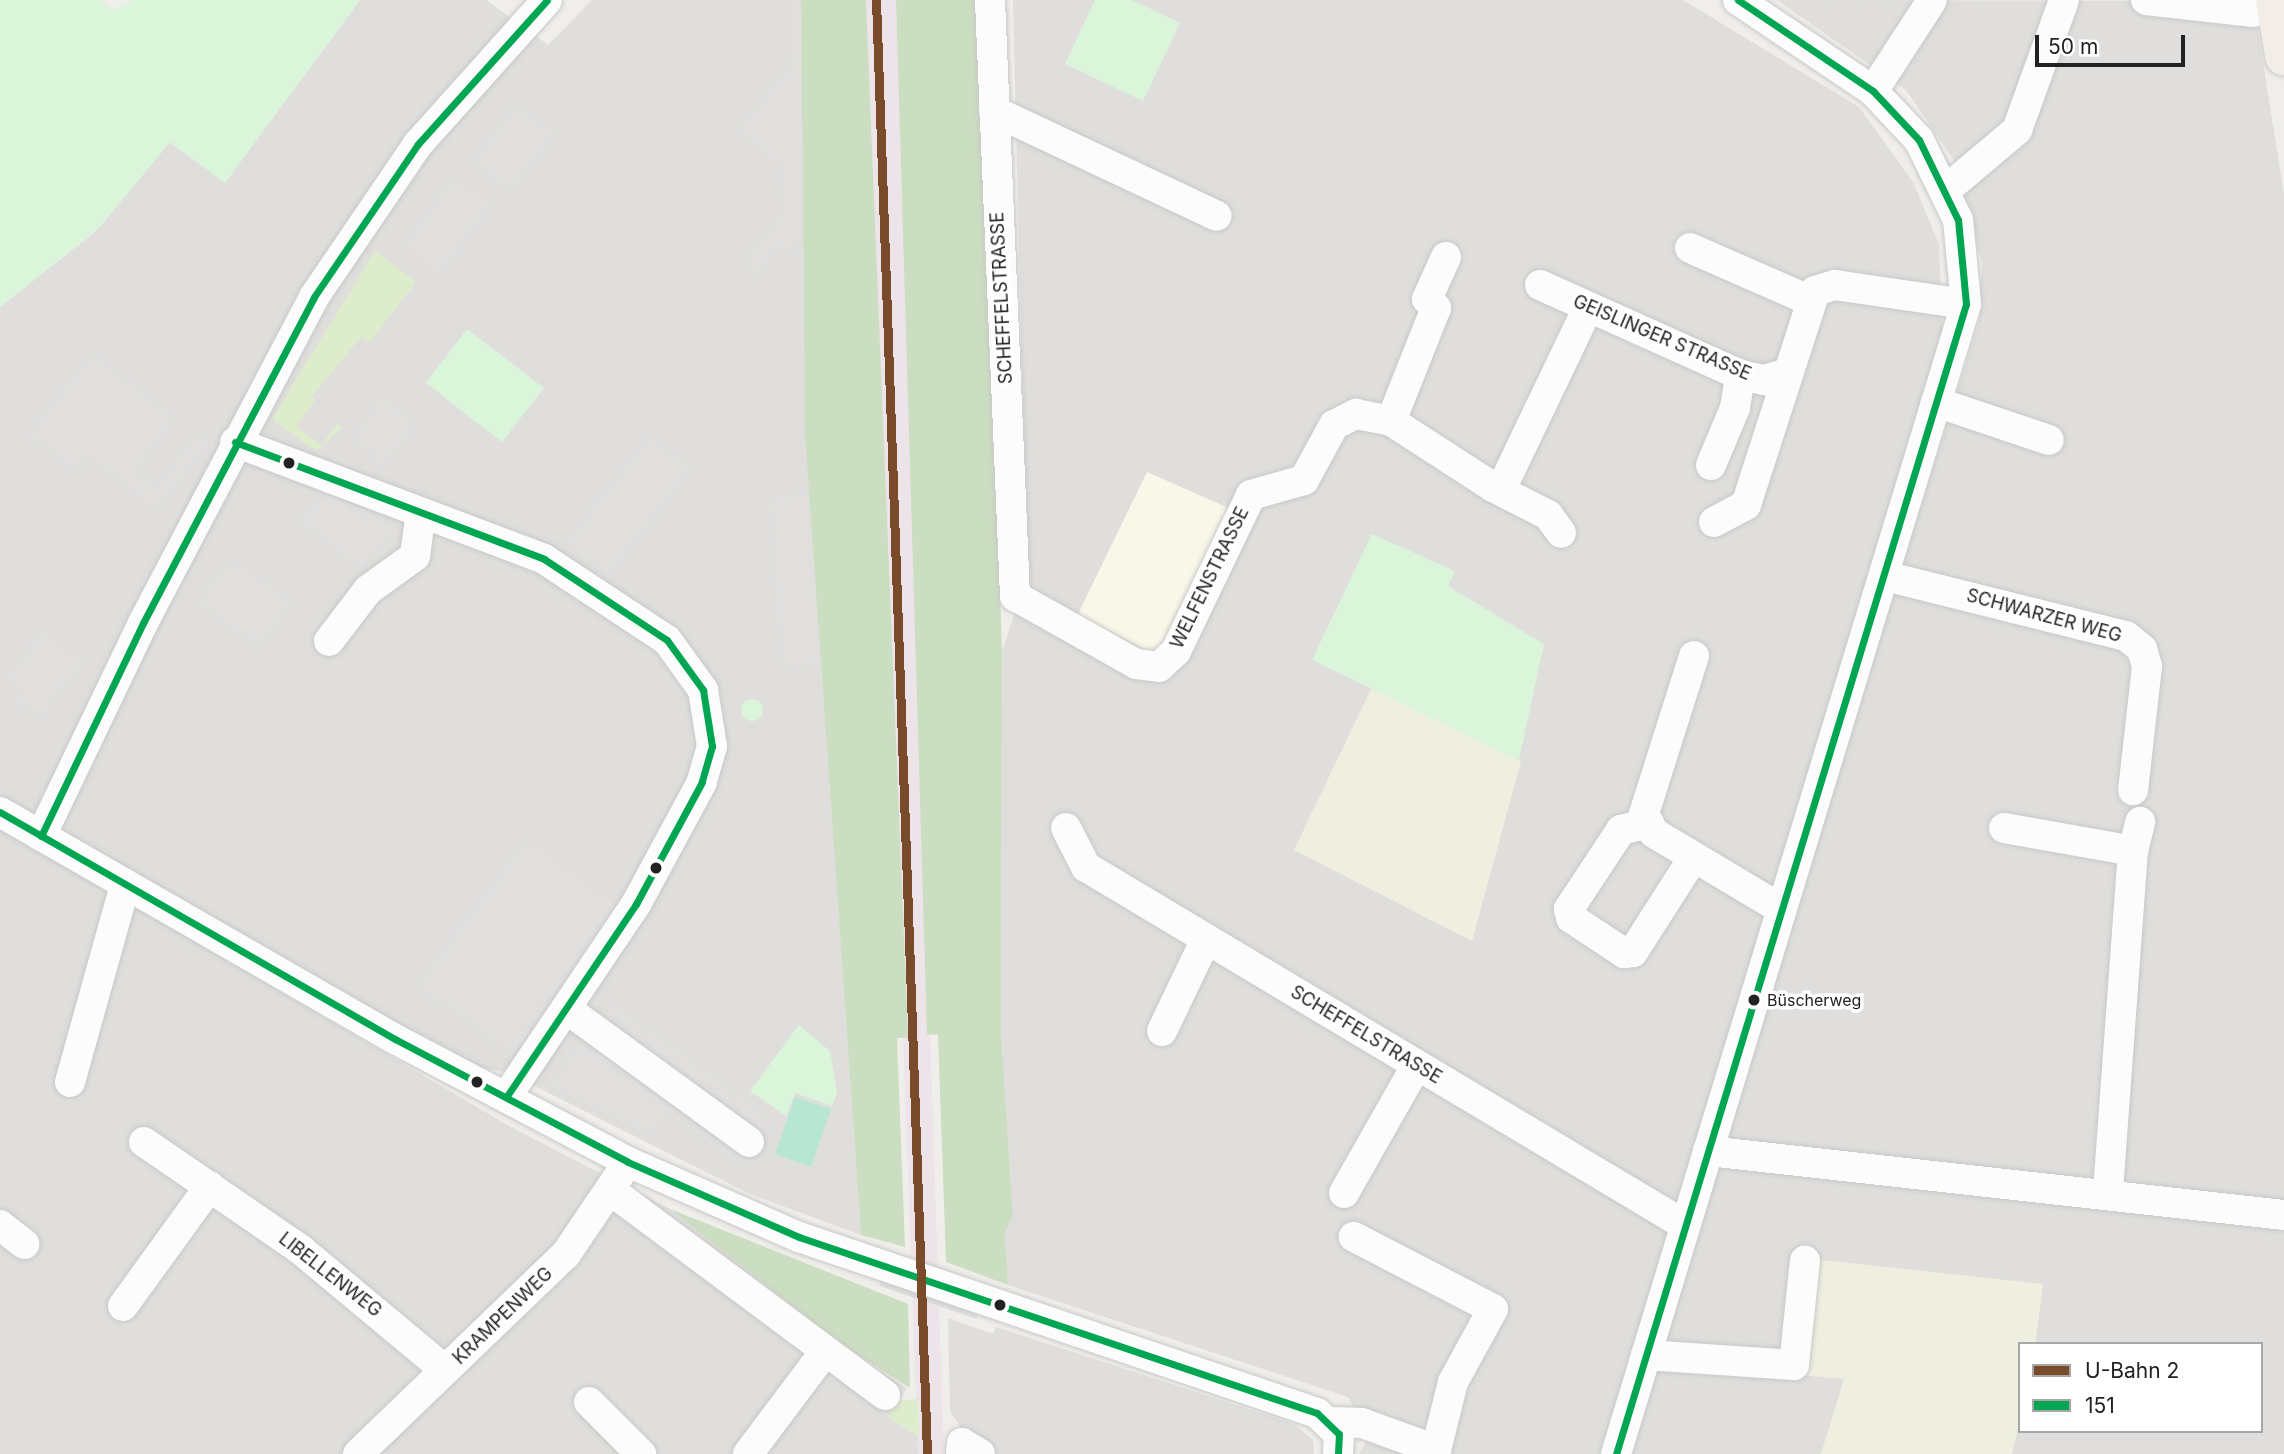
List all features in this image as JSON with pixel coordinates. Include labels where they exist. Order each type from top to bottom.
[{"type":"main road","points":[[2264,6],[2284,56]]},
{"type":"street","name":"SCHEFFELSTRASSE","points":[[990,0],[1015,596],[1136,664],[1159,667]]},
{"type":"street","points":[[1873,91],[1932,0]]},
{"type":"street","points":[[1947,189],[2022,122],[2064,0]]},
{"type":"street","points":[[2146,0],[2264,6]]},
{"type":"street","points":[[41,836],[235,442],[314,297],[380,197],[539,2]]},
{"type":"street","points":[[1618,1453],[1780,908],[1885,576],[1966,304],[1958,220],[1947,189],[1919,140],[1873,91],[1753,4]]},
{"type":"street","points":[[994,111],[1217,216]]},
{"type":"street","points":[[1690,248],[1811,301]]},
{"type":"street","points":[[1391,421],[1436,308],[1427,299],[1446,257]]},
{"type":"street","name":"GEISLINGER STRASSE","points":[[1540,285],[1740,375],[1764,380],[1785,374]]},
{"type":"street","points":[[1714,522],[1746,505],[1785,374],[1815,291],[1835,285],[1966,304]]},
{"type":"street","points":[[1493,487],[1505,481],[1588,308]]},
{"type":"street","points":[[1711,465],[1735,408],[1740,375]]},
{"type":"street","points":[[1936,402],[2049,440]]},
{"type":"street","name":"WELFENSTRASSE","points":[[1159,667],[1176,651],[1251,495],[1275,484],[1304,480],[1334,425],[1356,414],[1391,421],[1493,487],[1548,515],[1561,533]]},
{"type":"street","points":[[235,442],[421,512],[571,575],[667,640],[703,690],[712,746],[702,782],[568,1010],[508,1096]]},
{"type":"street","points":[[329,641],[368,590],[415,555],[421,512]]},
{"type":"street","name":"SCHWARZER WEG","points":[[1885,576],[2126,636],[2142,649],[2147,666],[2133,790]]},
{"type":"street","points":[[1694,656],[1644,814],[1649,823],[1693,858],[1780,908]]},
{"type":"street","points":[[0,812],[125,885],[628,1161],[878,1266],[1331,1422],[1362,1423],[1436,1452],[1453,1382],[1493,1309],[1354,1237]]},
{"type":"street","points":[[2108,1191],[2133,851],[2140,822]]},
{"type":"street","points":[[1649,823],[1621,830],[1569,909],[1571,918],[1624,953],[1633,952],[1693,858]]},
{"type":"street","name":"SCHEFFELSTRASSE","points":[[1066,828],[1070,846],[1086,867],[1685,1225]]},
{"type":"street","points":[[2004,828],[2133,851]]},
{"type":"street","points":[[70,1082],[125,885]]},
{"type":"street","points":[[1162,1031],[1206,939]]},
{"type":"street","points":[[568,1010],[749,1142]]},
{"type":"street","points":[[1344,1193],[1416,1066]]},
{"type":"street","name":"LIBELLENWEG","points":[[144,1142],[302,1250],[445,1370]]},
{"type":"street","points":[[1708,1151],[2108,1191],[2284,1215]]},
{"type":"street","name":"KRAMPENWEG","points":[[358,1454],[566,1254],[628,1161]]},
{"type":"street","points":[[123,1306],[210,1186]]},
{"type":"street","points":[[610,1190],[823,1354],[885,1395]]},
{"type":"street","points":[[0,1225],[24,1244]]},
{"type":"street","points":[[1646,1355],[1794,1365],[1805,1261]]},
{"type":"street","points":[[748,1454],[823,1354]]},
{"type":"street","points":[[589,1402],[641,1454]]},
{"type":"street","points":[[1331,1422],[1339,1434],[1338,1454]]},
{"type":"shaded area","points":[[360,0],[486,0],[548,45],[592,0],[801,0],[805,437],[861,1235],[750,1194],[507,1072],[485,1069],[371,1015],[0,800],[0,307],[95,232],[170,142],[225,182]]},
{"type":"shaded area","points":[[794,0],[801,0],[801,238],[790,252],[778,244],[756,273],[744,264],[782,213],[781,165],[739,131],[794,60]]},
{"type":"shaded area","points":[[866,0],[896,0],[944,1454],[918,1454]]},
{"type":"shaded area","points":[[1013,0],[1683,0],[1859,107],[1913,182],[1939,244],[1943,342],[1601,1454],[1359,1454],[1369,1437],[1348,1397],[1008,1285],[1005,1233],[1013,1216],[1001,1030],[1002,651],[1027,578]],"holes":[[[1372,689],[1521,761],[1295,850]]]},
{"type":"shaded area","points":[[1777,0],[2253,1],[2284,194],[2284,1454],[2012,1454],[2018,1426],[2018,1433],[2263,1433],[2263,1342],[2035,1342],[2043,1285],[1845,1379],[1821,1454],[1631,1454],[1722,1131],[1979,323],[1982,263],[1954,160],[1906,90]]},
{"type":"shaded area","points":[[515,105],[554,134],[511,191],[472,162]]},
{"type":"shaded area","points":[[455,177],[491,205],[439,273],[403,246]]},
{"type":"shaded area","points":[[91,354],[175,418],[135,471],[156,487],[197,434],[208,443],[157,509],[88,456],[77,470],[30,434]]},
{"type":"shaded area","points":[[382,396],[416,423],[379,471],[369,463],[375,456],[353,437]]},
{"type":"shaded area","points":[[649,437],[690,469],[608,575],[567,543]]},
{"type":"shaded area","points":[[1147,472],[1231,509],[1167,642],[1149,652],[1078,614]]},
{"type":"shaded area","points":[[321,494],[357,504],[392,531],[362,569],[300,521]]},
{"type":"shaded area","points":[[808,495],[821,663],[782,666],[769,498]]},
{"type":"shaded area","points":[[231,559],[291,603],[258,647],[198,603]]},
{"type":"shaded area","points":[[43,632],[83,662],[39,718],[15,699],[23,690],[8,678]]},
{"type":"shaded area","points":[[0,827],[511,1127],[670,1209],[839,1343],[907,1388],[888,1418],[919,1436],[918,1454],[0,1454]]},
{"type":"shaded area","points":[[527,840],[615,906],[517,1056],[418,985]]},
{"type":"shaded area","points":[[612,1003],[775,1123],[743,1167],[668,1112],[650,1135],[550,1086]]},
{"type":"shaded area","points":[[948,1318],[993,1334],[996,1327],[1294,1424],[1313,1440],[1314,1454],[955,1454],[950,1448],[961,1428],[950,1411]]},
{"type":"green space","points":[[0,0],[100,0],[114,10],[134,0],[360,0],[225,183],[170,142],[100,227],[0,307]]},
{"type":"green space","points":[[801,0],[866,0],[908,1038],[897,1038],[905,1247],[861,1235],[805,437]]},
{"type":"green space","points":[[896,0],[980,0],[1002,651],[1001,1030],[1013,1216],[1005,1233],[1008,1285],[946,1262],[938,1035],[927,1034]]},
{"type":"green space","points":[[1095,0],[1132,0],[1180,23],[1143,101],[1065,64]]},
{"type":"green space","points":[[375,251],[416,282],[370,342],[361,337],[311,397],[315,400],[296,427],[321,445],[338,423],[342,427],[316,451],[272,419]]},
{"type":"green space","points":[[467,329],[544,388],[502,442],[426,383]]},
{"type":"green space","points":[[1372,534],[1455,571],[1448,586],[1544,644],[1519,760],[1312,660]]},
{"type":"green space","points":[[1371,689],[1521,761],[1472,941],[1294,850]]},
{"type":"green space","points":[[752,699],[760,702],[763,710],[760,718],[752,721],[744,718],[741,710],[744,702]]},
{"type":"green space","points":[[799,1025],[830,1051],[837,1093],[832,1106],[795,1093],[786,1116],[750,1091]]},
{"type":"green space","points":[[795,1097],[831,1109],[811,1167],[775,1154]]},
{"type":"green space","points":[[670,1209],[908,1304],[910,1388],[839,1343]]},
{"type":"green space","points":[[1813,1259],[2043,1284],[2035,1342],[2018,1342],[2018,1426],[2012,1454],[1821,1454],[1844,1379],[1800,1375]]},
{"type":"green space","points":[[918,1399],[919,1436],[888,1418],[899,1400]]},
{"type":"pier","points":[[876,1247],[975,1281],[977,1319],[880,1286]]},
{"type":"metro line","name":"2","points":[[876,0],[927,1454]]},
{"type":"transit line","name":"151","points":[[41,836],[143,623],[314,297],[418,144],[547,0]]},
{"type":"transit line","name":"151","points":[[1616,1454],[1966,304],[1958,220],[1919,140],[1873,91],[1738,0]]},
{"type":"transit line","name":"151","points":[[235,442],[544,559],[667,640],[703,690],[712,746],[702,782],[636,904],[507,1096]]},
{"type":"transit line","name":"151","points":[[0,812],[395,1039],[628,1162],[799,1237],[1317,1413],[1339,1434],[1338,1454]]},
{"type":"place","name":"Büscherweg","points":[[1754,1000]]}]
